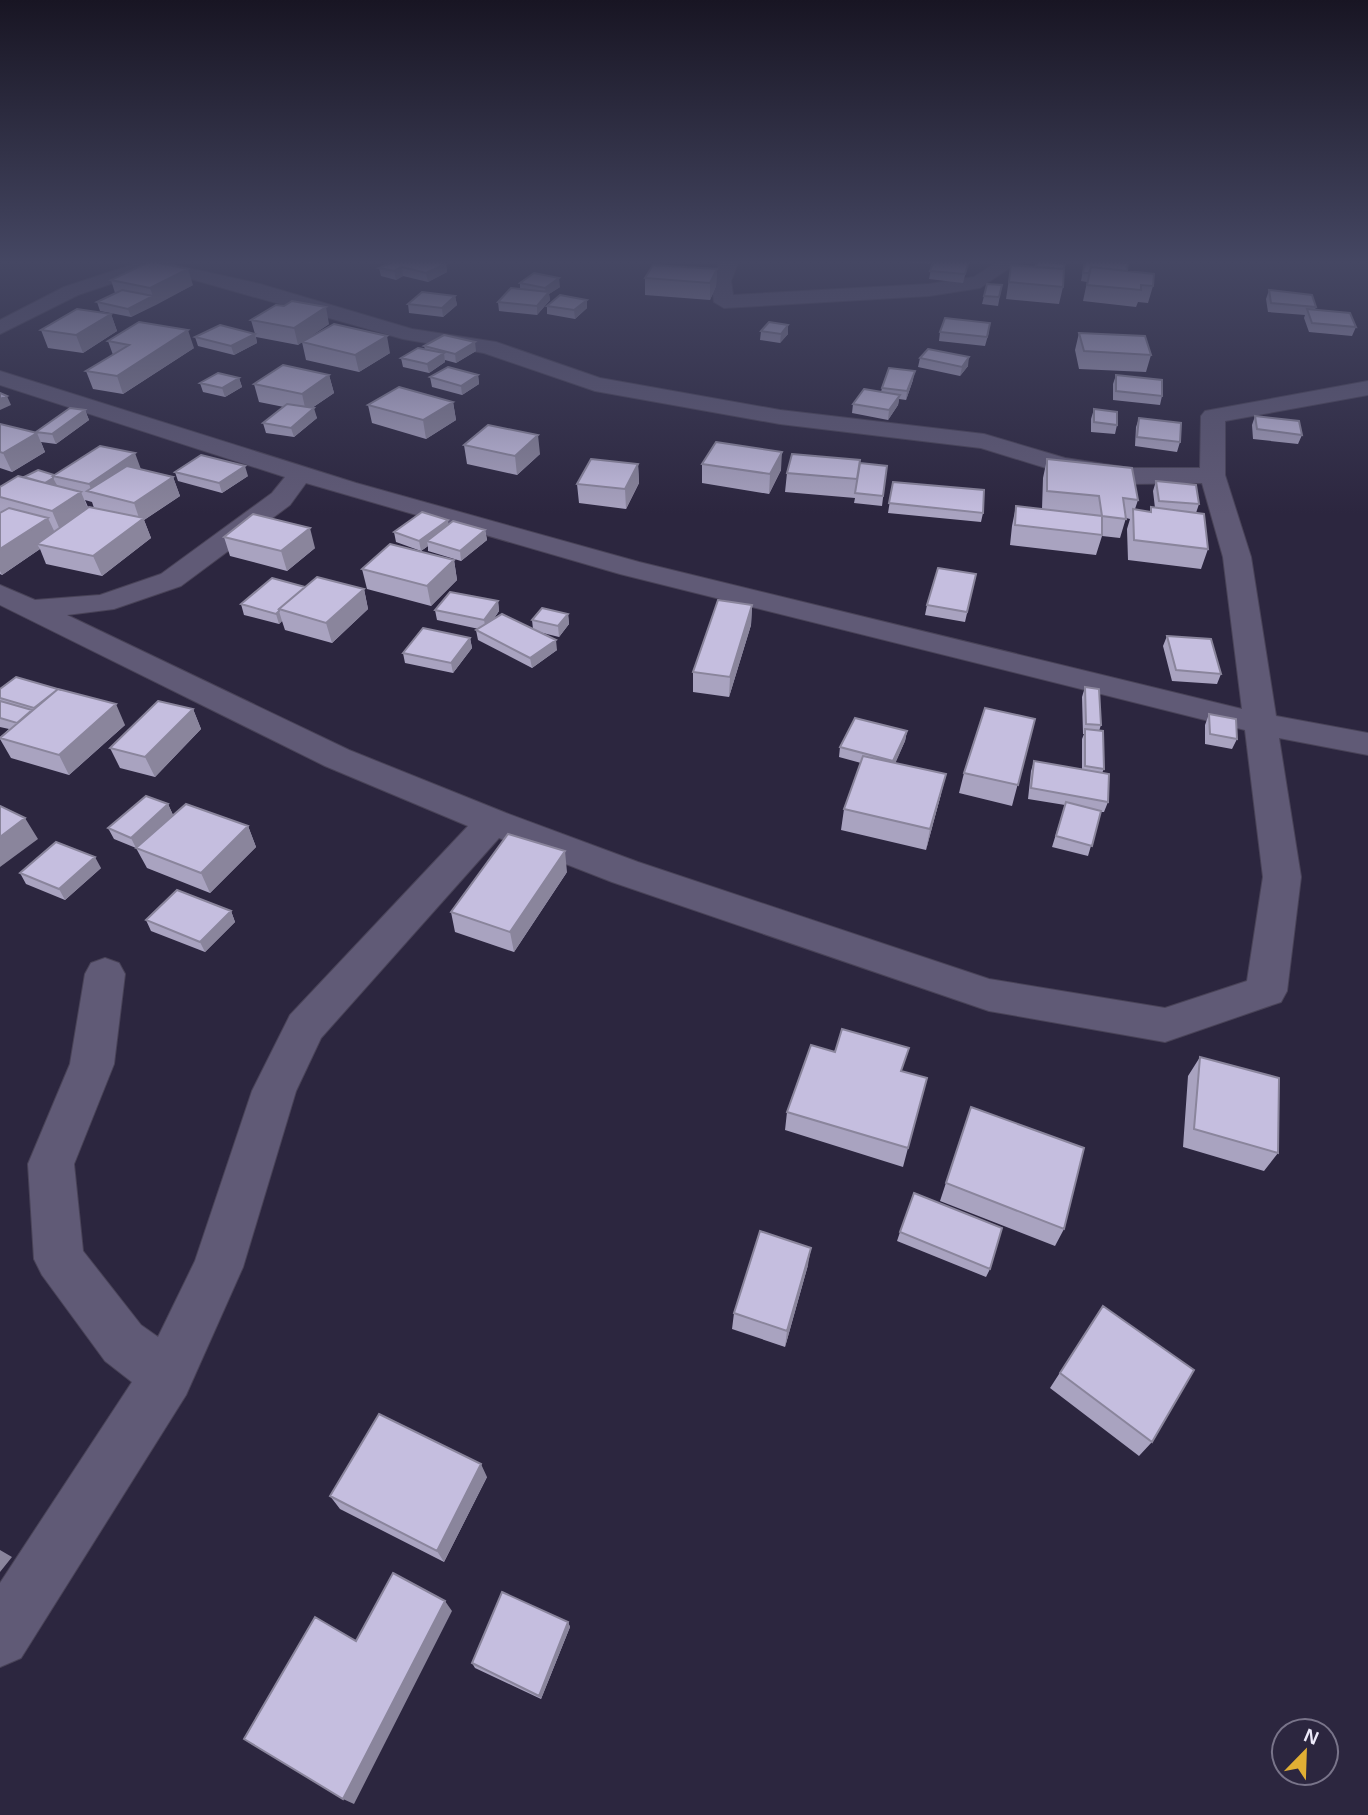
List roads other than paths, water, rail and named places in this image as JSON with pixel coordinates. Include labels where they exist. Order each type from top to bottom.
[{"type":"street","points":[[473,345],[488,347],[608,387],[780,417],[984,440],[1062,465],[1129,476],[1212,475]]},
{"type":"street","points":[[0,378],[301,473],[670,578],[1258,723],[1368,744]]},
{"type":"street","points":[[15,602],[337,758],[625,872],[989,995],[1165,1025],[1266,991],[1282,877],[1258,723],[1237,557],[1212,475],[1213,416],[1368,388]]},
{"type":"street","points":[[15,602],[104,603],[171,580],[281,499],[301,473]]},
{"type":"street","points":[[0,1637],[167,1376],[218,1267],[274,1091],[305,1027],[493,822]]},
{"type":"street","points":[[106,974],[92,1064],[51,1164],[59,1259],[123,1343],[167,1376]]}]
